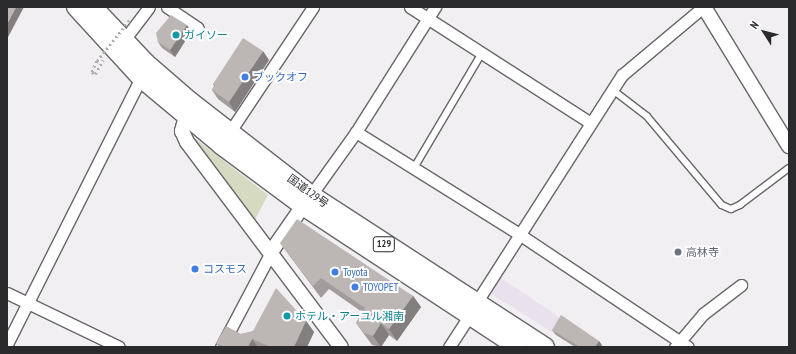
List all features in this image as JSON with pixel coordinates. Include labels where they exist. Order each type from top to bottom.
[{"type":"highway","name":"国道129号","points":[[76,7],[141,78],[186,116],[226,139],[307,201],[472,309],[545,347]]},
{"type":"highway","name":"国道129号","points":[[93,7],[114,50],[191,102],[226,139]]},
{"type":"highway","name":"国道129号","points":[[472,309],[518,347]]},
{"type":"street","points":[[114,50],[149,7]]},
{"type":"street","points":[[167,7],[198,28]]},
{"type":"street","points":[[226,139],[313,7]]},
{"type":"street","points":[[410,7],[591,123]]},
{"type":"street","points":[[221,347],[271,252],[356,132],[435,7]]},
{"type":"street","points":[[449,347],[519,234],[622,75],[703,7],[789,146]]},
{"type":"street","points":[[7,344],[141,78]]},
{"type":"street","points":[[186,116],[182,131],[187,142],[341,347]]},
{"type":"street","points":[[356,132],[519,234],[681,345],[703,314],[741,285]]},
{"type":"street","points":[[7,293],[119,347]]},
{"type":"lane","points":[[414,168],[482,53]]},
{"type":"lane","points":[[613,90],[647,116],[722,206],[731,209],[740,205],[789,168]]},
{"type":"path","points":[[114,50],[95,74],[92,72],[97,61],[131,18]]},
{"type":"shaded area","points":[[500,277],[575,328],[566,341],[490,293]]},
{"type":"green space","points":[[196,139],[268,195],[253,223],[194,141]]},
{"type":"building","points":[[7,7],[16,7],[7,24]]},
{"type":"building","points":[[171,15],[187,25],[170,50],[158,42],[156,33]]},
{"type":"building","points":[[243,38],[263,51],[229,102],[212,90],[215,85],[213,84]]},
{"type":"building","name":"Toyota","points":[[297,219],[413,296],[389,329],[381,323],[373,336],[364,333],[356,323],[365,308],[321,278],[313,286],[280,243]]},
{"type":"building","points":[[276,288],[306,321],[294,347],[271,347],[252,339],[248,347],[224,347],[216,343],[226,326],[241,334],[253,331]]},
{"type":"building","points":[[561,315],[599,341],[595,347],[580,347],[552,330]]},
{"type":"place","name":"ガイソー","points":[[176,35]]},
{"type":"place","name":"ブックオフ","points":[[245,77]]},
{"type":"place","name":"高林寺","points":[[678,252]]},
{"type":"place","name":"コスモス","points":[[195,269]]},
{"type":"place","name":"Toyota","points":[[335,272]]},
{"type":"place","name":"TOYOPET","points":[[355,287]]},
{"type":"place","name":"ホテル・アーユル湘南","points":[[287,316]]}]
